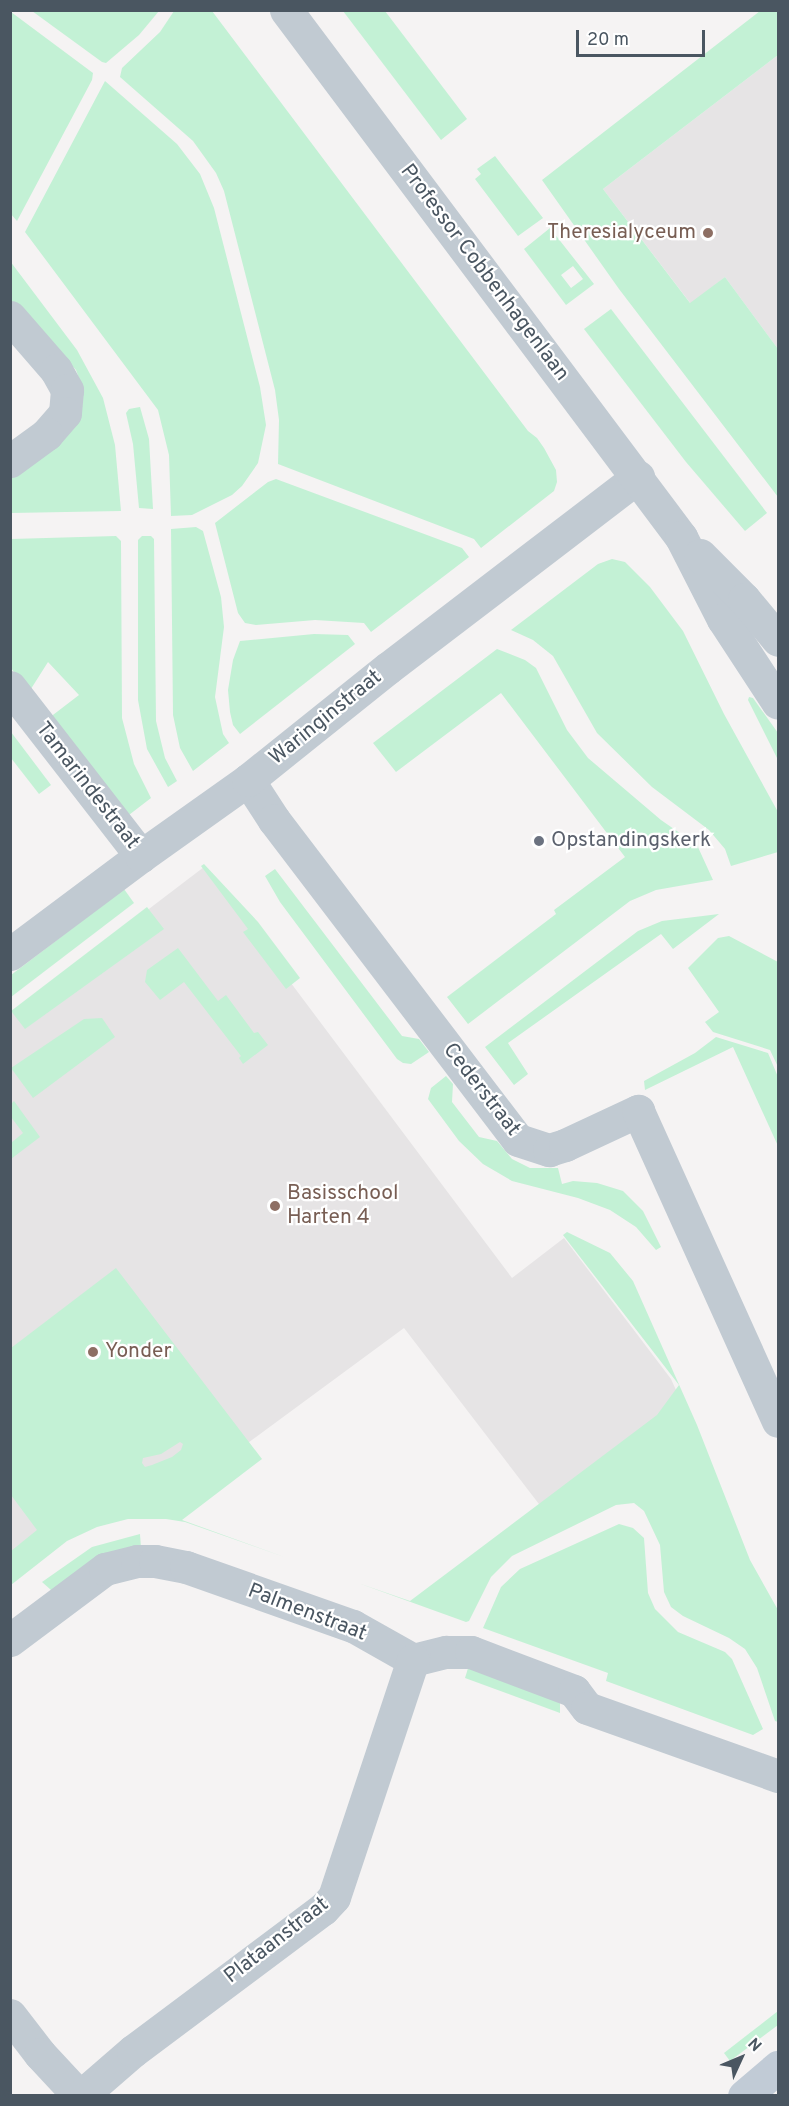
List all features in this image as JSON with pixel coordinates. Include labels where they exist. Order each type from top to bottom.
[{"type":"main road","points":[[744,2096],[778,2067]]},
{"type":"street","name":"Professor Cobbenhagenlaan","points":[[286,10],[681,537],[723,619],[778,703]]},
{"type":"street","points":[[10,317],[56,370],[67,390],[65,413],[47,434],[10,461]]},
{"type":"street","name":"Waringinstraat","points":[[10,954],[248,780],[388,668],[638,477]]},
{"type":"street","name":"Professor Cobbenhagenlaan","points":[[681,537],[744,599],[778,640]]},
{"type":"street","name":"Tamarindestraat","points":[[10,687],[141,856]]},
{"type":"street","name":"Cederstraat","points":[[248,780],[274,820],[518,1140],[549,1150],[565,1145],[638,1111],[778,1421]]},
{"type":"street","name":"Palmenstraat","points":[[10,1640],[105,1569],[137,1561],[155,1561],[186,1568],[353,1626],[413,1660]]},
{"type":"street","points":[[413,1660],[446,1652],[471,1652],[574,1691],[587,1708],[778,1776]]},
{"type":"street","name":"Plataanstraat","points":[[80,2096],[133,2051],[322,1910],[334,1897],[413,1660]]},
{"type":"street","points":[[10,2015],[40,2054],[80,2096]]},
{"type":"shaded area","name":"Theresialyceum","points":[[778,55],[778,349],[725,277],[691,304],[603,189]]},
{"type":"shaded area","name":"Basisschool Harten 4","points":[[204,867],[512,1278],[564,1238],[671,1379],[681,1401],[542,1508],[404,1328],[245,1445],[96,1514],[11,1579],[11,1014]]},
{"type":"green space","points":[[32,11],[159,11],[139,35],[106,63]]},
{"type":"green space","points":[[174,11],[212,11],[528,431],[544,448],[556,470],[557,482],[554,491],[481,548],[474,539],[278,464],[279,420],[275,390],[224,191],[216,173],[193,141],[120,77],[122,68],[160,32]]},
{"type":"green space","points":[[343,11],[385,11],[467,119],[441,140]]},
{"type":"green space","points":[[760,11],[778,11],[778,55],[603,189],[690,303],[725,277],[778,349],[778,497],[619,289],[542,180]]},
{"type":"green space","points":[[11,12],[93,73],[92,80],[17,221],[10,213]]},
{"type":"green space","points":[[105,81],[177,144],[200,174],[214,208],[260,387],[266,425],[258,463],[242,486],[232,495],[192,515],[171,516],[169,455],[158,410],[25,232]]},
{"type":"green space","points":[[495,156],[543,218],[518,236],[475,179],[481,174],[477,169]]},
{"type":"green space","points":[[550,228],[594,284],[566,305],[524,249]],"holes":[[[573,266],[583,279],[571,288],[561,275]]]},
{"type":"green space","points":[[10,261],[77,350],[103,398],[115,445],[121,511],[11,513],[11,479],[67,436],[79,420],[83,389],[76,370],[11,300]]},
{"type":"green space","points":[[611,309],[767,513],[745,531],[686,462],[584,329]]},
{"type":"green space","points":[[140,407],[149,439],[153,509],[139,508],[133,444],[126,413],[129,409]]},
{"type":"green space","points":[[276,479],[462,548],[469,557],[371,632],[364,623],[315,620],[256,625],[245,623],[238,613],[215,523],[268,482]]},
{"type":"green space","points":[[196,527],[203,531],[221,597],[224,627],[215,697],[223,734],[229,743],[193,771],[180,748],[173,715],[171,529]]},
{"type":"green space","points":[[116,536],[121,541],[122,718],[134,764],[151,798],[125,818],[49,718],[79,695],[48,662],[29,692],[11,668],[11,539]]},
{"type":"green space","points":[[142,536],[151,536],[154,539],[156,721],[165,758],[177,781],[168,787],[147,749],[138,700],[138,540]]},
{"type":"green space","points":[[612,559],[625,562],[650,587],[683,631],[724,714],[778,812],[778,852],[731,866],[725,849],[709,830],[652,787],[597,733],[553,656],[533,640],[511,630],[598,564]]},
{"type":"green space","points":[[314,634],[348,635],[355,644],[240,734],[233,725],[228,690],[233,660],[240,641]]},
{"type":"green space","points":[[497,649],[525,660],[536,668],[567,730],[588,758],[661,820],[697,845],[713,880],[656,890],[630,901],[468,1024],[447,997],[556,914],[554,910],[625,857],[501,693],[396,772],[373,743]]},
{"type":"green space","points":[[749,697],[753,698],[778,733],[778,760],[748,700]]},
{"type":"green space","points":[[11,732],[51,785],[39,794],[11,758]]},
{"type":"green space","points":[[204,864],[258,922],[300,978],[286,989],[243,932],[248,929],[201,866]]},
{"type":"green space","points":[[275,869],[402,1036],[419,1039],[429,1052],[411,1064],[397,1059],[280,902],[265,876]]},
{"type":"green space","points":[[124,889],[134,903],[11,997],[11,975]]},
{"type":"green space","points":[[147,907],[164,929],[25,1029],[11,1011]]},
{"type":"green space","points":[[719,914],[673,949],[661,934],[508,1043],[528,1074],[514,1085],[485,1047],[638,931],[662,921]]},
{"type":"green space","points":[[729,936],[778,962],[778,1067],[770,1050],[713,1032],[705,1022],[719,1012],[688,968],[718,938]]},
{"type":"green space","points":[[178,948],[218,1001],[226,995],[254,1033],[258,1032],[268,1045],[243,1064],[239,1058],[241,1056],[184,982],[160,1000],[145,982],[147,970]]},
{"type":"green space","points":[[102,1018],[115,1037],[33,1098],[11,1068],[84,1019]]},
{"type":"green space","points":[[716,1037],[768,1053],[778,1077],[778,1146],[733,1047],[645,1090],[644,1081],[695,1053]]},
{"type":"green space","points":[[446,1076],[453,1084],[452,1102],[479,1137],[497,1141],[512,1159],[530,1168],[558,1168],[562,1184],[573,1181],[597,1183],[623,1191],[643,1211],[661,1247],[656,1250],[636,1227],[610,1210],[578,1198],[512,1181],[483,1164],[459,1141],[428,1099],[431,1088]]},
{"type":"green space","points":[[14,1101],[40,1137],[11,1159],[11,1143],[23,1133],[11,1117],[11,1104]]},
{"type":"green space","points":[[567,1232],[610,1253],[633,1281],[697,1425],[750,1560],[778,1610],[778,1722],[775,1721],[757,1668],[745,1649],[729,1638],[683,1616],[671,1607],[664,1592],[660,1545],[644,1511],[634,1503],[616,1505],[512,1556],[491,1577],[469,1621],[466,1622],[358,1583],[410,1601],[657,1415],[679,1385],[563,1235]]},
{"type":"green space","name":"Yonder","points":[[116,1268],[262,1459],[182,1520],[287,1558],[185,1522],[166,1519],[128,1519],[97,1527],[67,1541],[11,1585],[11,1551],[37,1530],[11,1495],[11,1348]],"holes":[[[180,1442],[183,1444],[181,1450],[172,1457],[145,1467],[142,1463],[143,1458],[161,1454]]]},
{"type":"green space","points":[[619,1524],[633,1528],[644,1538],[648,1593],[655,1609],[678,1632],[725,1652],[732,1659],[763,1729],[753,1735],[606,1681],[608,1673],[483,1628],[501,1587],[520,1569]]},
{"type":"green space","points":[[140,1534],[141,1548],[51,1590],[42,1582],[92,1547]]},
{"type":"green space","points":[[469,1665],[560,1701],[560,1713],[465,1678]]},
{"type":"green space","points":[[778,2011],[778,2025],[730,2061],[724,2053]]},
{"type":"place","name":"Theresialyceum","points":[[708,233]]},
{"type":"place","name":"Opstandingskerk","points":[[539,841]]},
{"type":"place","name":"Basisschool Harten 4","points":[[275,1206]]},
{"type":"place","name":"Yonder","points":[[93,1352]]}]
